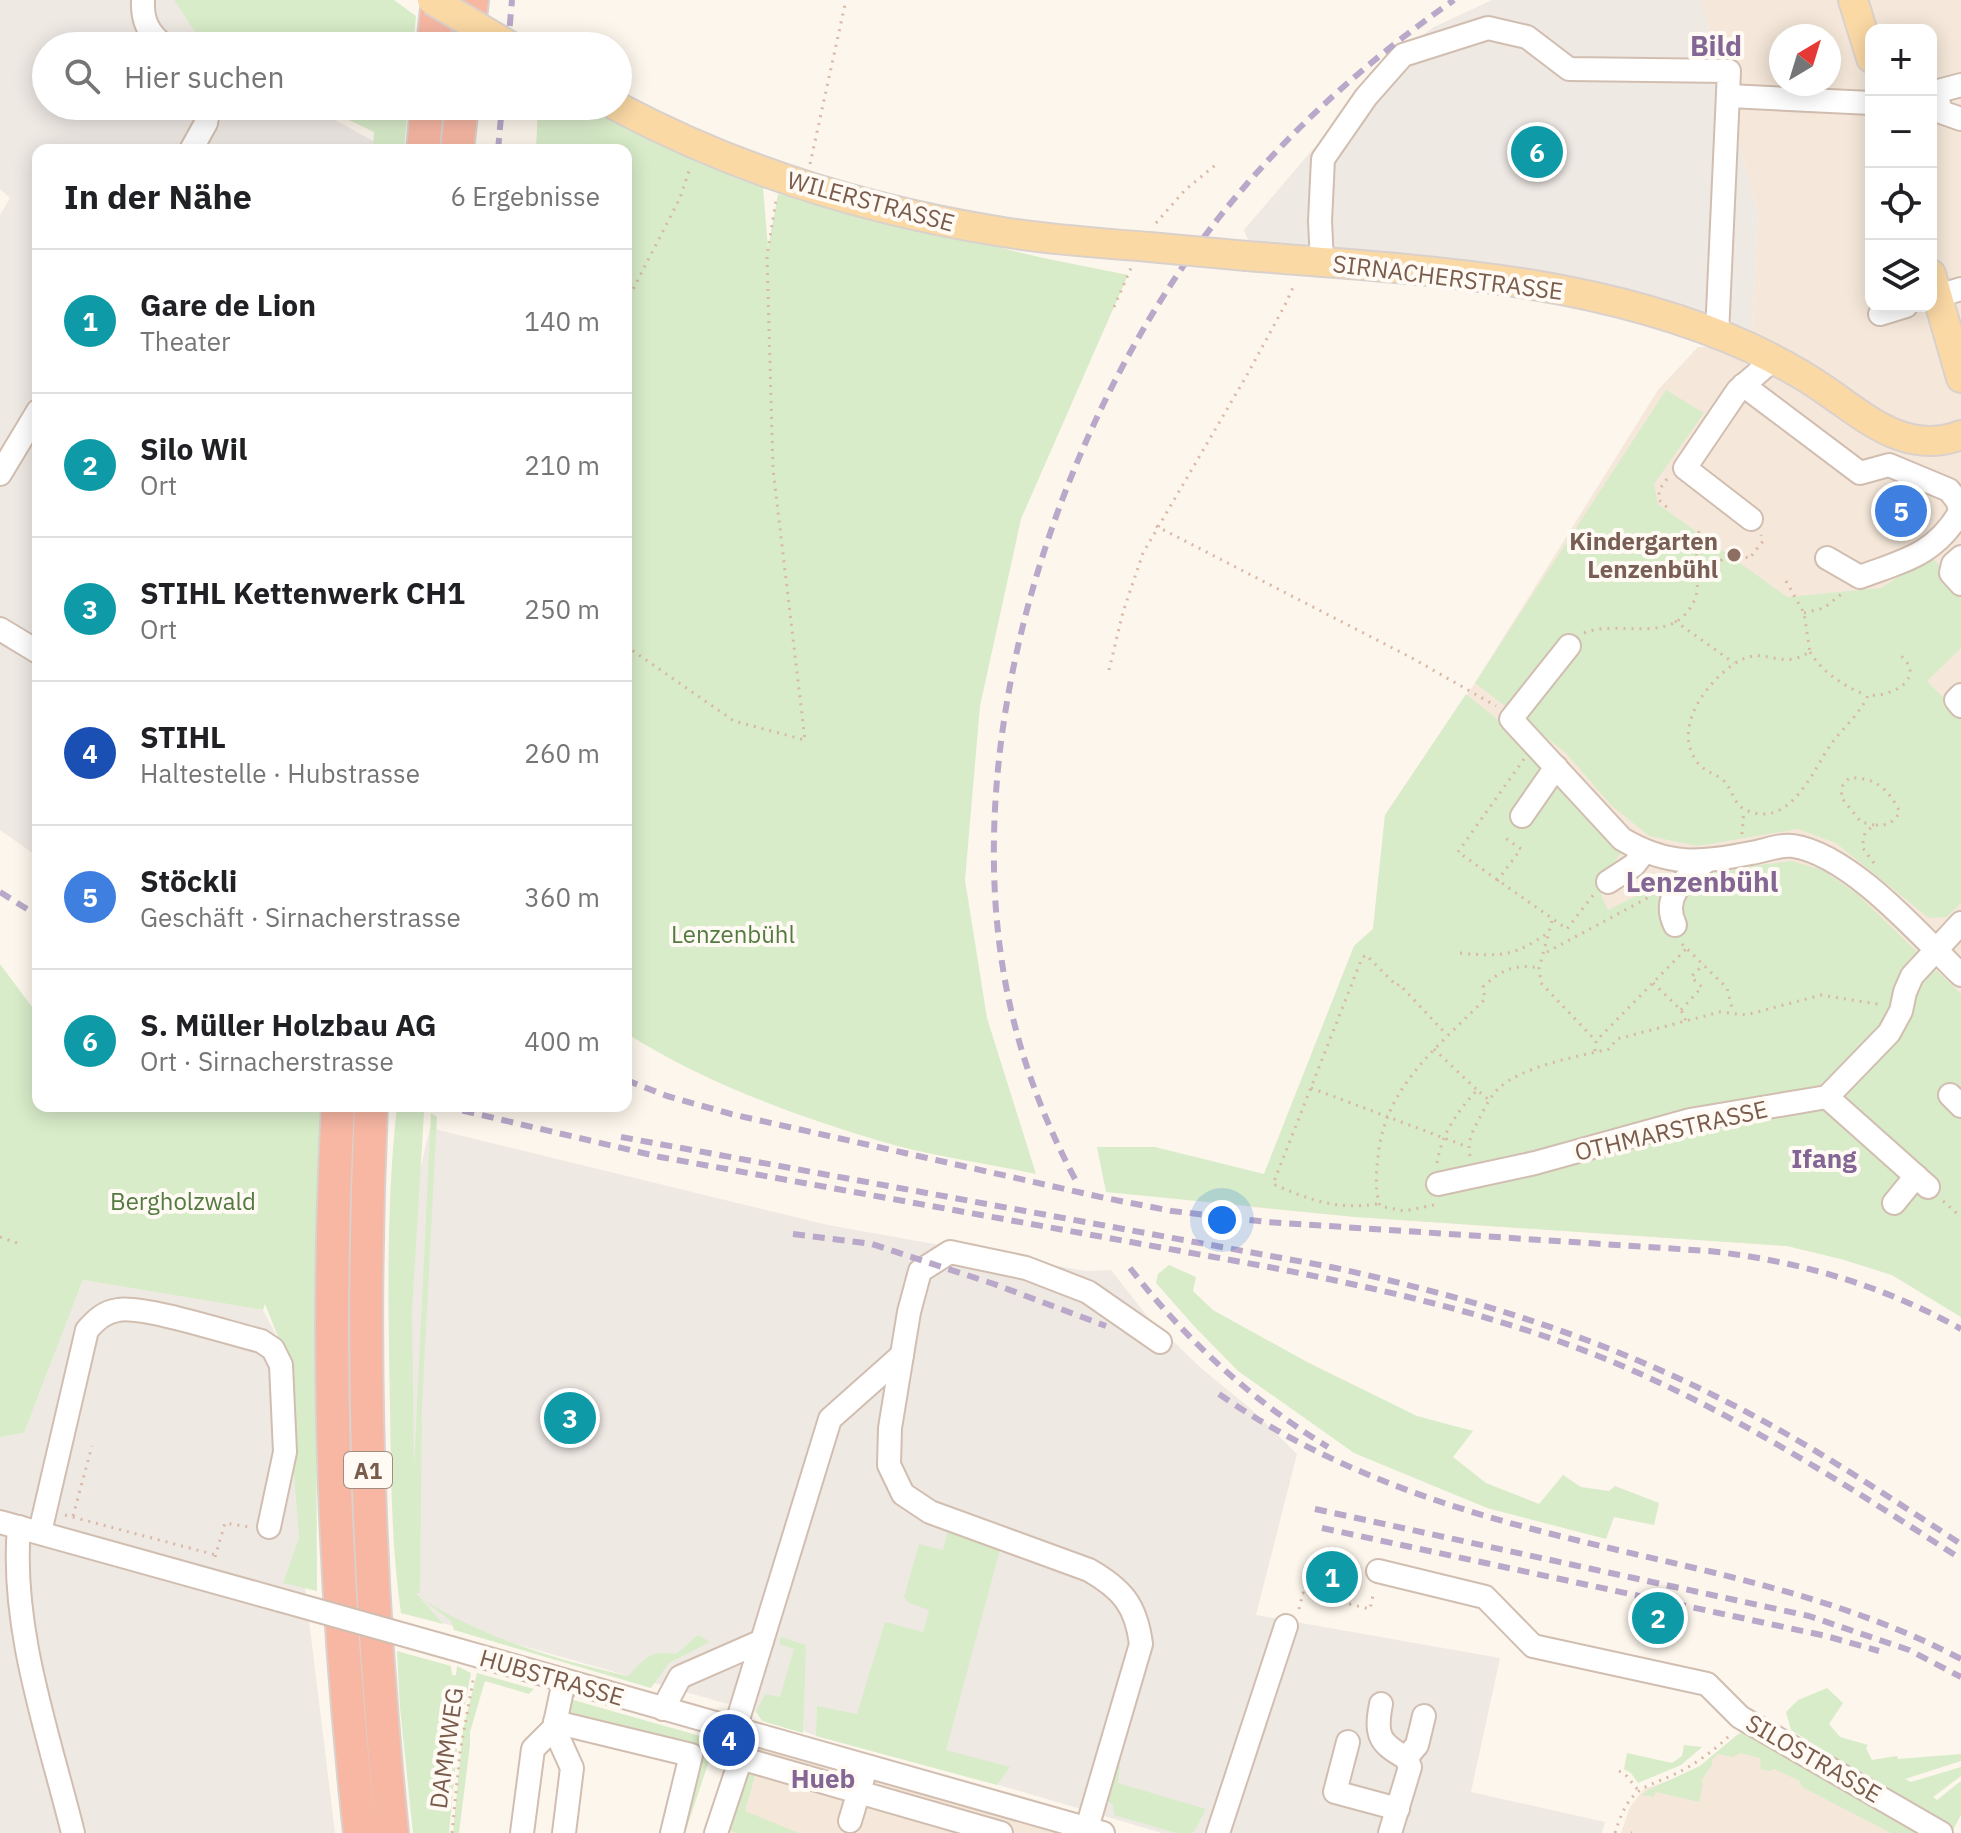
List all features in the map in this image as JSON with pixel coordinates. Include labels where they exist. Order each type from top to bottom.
[{"type":"highway","points":[[435,32],[438,0]]},
{"type":"highway","points":[[469,32],[472,0]]},
{"type":"highway","points":[[424,144],[426,120]]},
{"type":"highway","points":[[458,144],[460,120]]},
{"type":"highway","name":"A1","points":[[338,1112],[334,1360],[336,1486],[344,1640],[360,1833]]},
{"type":"highway","name":"A1","points":[[371,1112],[365,1294],[368,1491],[376,1646],[392,1833]]},
{"type":"main road","points":[[432,0],[486,32]]},
{"type":"main road","points":[[1861,2],[1865,24]]},
{"type":"main road","name":"WILERSTRASSE","points":[[632,114],[698,145],[780,177],[897,212],[1053,239],[1144,247]]},
{"type":"main road","name":"SIRNACHERSTRASSE","points":[[1144,247],[1478,275],[1610,301],[1717,334],[1774,359],[1891,434],[1920,441],[1944,440],[1961,435]]},
{"type":"main road","points":[[1940,289],[1961,378]]},
{"type":"street","points":[[143,0],[142,18],[151,32]]},
{"type":"street","points":[[1312,261],[1320,221],[1323,159],[1366,97],[1403,55],[1488,28],[1527,37],[1569,69],[1729,71],[1717,334]]},
{"type":"street","points":[[1937,92],[1961,85]]},
{"type":"street","points":[[1729,96],[1865,103]]},
{"type":"street","points":[[1934,96],[1941,112],[1961,119]]},
{"type":"street","points":[[194,144],[207,120]]},
{"type":"street","points":[[1880,314],[1886,312]]},
{"type":"street","points":[[1751,519],[1685,468],[1743,385],[1774,359]]},
{"type":"street","points":[[1743,385],[1860,473],[1889,465],[1949,490],[1958,502],[1960,512],[1953,524],[1924,553],[1860,577],[1827,558]]},
{"type":"street","points":[[0,474],[32,434]]},
{"type":"street","points":[[1961,557],[1953,564],[1951,573],[1961,584]]},
{"type":"street","points":[[0,629],[32,648]]},
{"type":"street","points":[[1569,646],[1511,719],[1622,839],[1644,852],[1665,858],[1705,862],[1790,845],[1826,855],[1855,875],[1961,975]]},
{"type":"street","points":[[1961,695],[1956,700],[1961,706]]},
{"type":"street","points":[[1522,816],[1556,767]]},
{"type":"street","points":[[1608,882],[1634,865],[1644,852]]},
{"type":"street","points":[[1675,925],[1670,907],[1674,892],[1705,862]]},
{"type":"street","points":[[1894,1203],[1922,1182],[1827,1097],[1889,1033],[1901,1011],[1912,976],[1961,923]]},
{"type":"street","name":"OTHMARSTRASSE","points":[[1438,1184],[1535,1163],[1690,1120],[1827,1097]]},
{"type":"street","points":[[1095,1830],[1118,1754],[1141,1644],[1138,1622],[1126,1598],[1109,1581],[1089,1570],[930,1512],[903,1494],[889,1465],[890,1428],[909,1312],[920,1271],[950,1252],[1026,1268],[1088,1292],[1160,1342]]},
{"type":"street","points":[[73,1833],[36,1686],[18,1597],[26,1523],[87,1330],[101,1315],[120,1309],[157,1315],[261,1341],[273,1349],[281,1365],[285,1452],[269,1527]]},
{"type":"street","points":[[716,1833],[740,1758],[742,1731],[762,1641],[830,1419],[902,1355]]},
{"type":"street","name":"HUBSTRASSE","points":[[26,1523],[280,1600],[1095,1830]]},
{"type":"street","name":"SILOSTRASSE","points":[[1378,1571],[1485,1597],[1533,1646],[1707,1684],[1735,1712],[1941,1833]]},
{"type":"street","points":[[1218,1833],[1286,1626]]},
{"type":"street","points":[[663,1709],[680,1677],[762,1641]]},
{"type":"street","points":[[548,1725],[572,1768],[565,1833],[523,1827],[533,1749],[548,1725],[564,1681]]},
{"type":"street","points":[[1381,1704],[1377,1725],[1410,1767],[1390,1833]]},
{"type":"street","points":[[1398,1809],[1335,1792],[1357,1747],[1397,1753],[1417,1745],[1424,1716]]},
{"type":"street","points":[[548,1725],[691,1755],[672,1833]]},
{"type":"street","points":[[740,1758],[861,1784],[1001,1833]]},
{"type":"street","points":[[850,1821],[861,1784]]},
{"type":"path","points":[[807,186],[812,146],[846,0]]},
{"type":"path","points":[[632,291],[680,198],[698,145]]},
{"type":"path","points":[[1114,307],[1160,218],[1185,190],[1219,162]]},
{"type":"path","points":[[632,650],[734,721],[805,740],[773,469],[767,256],[780,177]]},
{"type":"path","points":[[1109,670],[1132,581],[1156,526],[1312,261]]},
{"type":"path","points":[[1671,511],[1659,500],[1659,490],[1673,470],[1685,468]]},
{"type":"path","points":[[1697,568],[1720,562],[1727,552],[1736,550],[1749,559],[1763,541],[1760,529],[1751,519]]},
{"type":"path","points":[[1156,526],[1412,658],[1492,704],[1511,719]]},
{"type":"path","points":[[1569,646],[1585,632],[1594,629],[1657,629],[1686,613],[1695,599],[1699,581],[1696,555],[1702,538],[1696,527]]},
{"type":"path","points":[[1804,613],[1824,608],[1860,577]]},
{"type":"path","points":[[1786,581],[1804,613],[1810,652],[1816,663],[1829,674],[1868,695],[1885,696],[1906,681],[1910,667],[1900,655]]},
{"type":"path","points":[[1675,621],[1735,663]]},
{"type":"path","points":[[1810,652],[1789,660],[1764,654],[1735,663],[1712,682],[1694,710],[1689,726],[1689,744],[1695,759],[1703,769],[1723,780],[1737,804],[1751,813],[1772,812],[1800,794],[1868,695]]},
{"type":"path","points":[[1535,743],[1458,852],[1567,929],[1571,928],[1598,888],[1608,882]]},
{"type":"path","points":[[1874,825],[1861,822],[1841,797],[1843,785],[1849,778],[1864,777],[1880,783],[1900,812],[1894,821],[1885,826],[1874,825],[1865,833],[1862,847],[1884,880],[1874,892]]},
{"type":"path","points":[[1497,881],[1521,849],[1504,837]]},
{"type":"path","points":[[1544,953],[1662,890]]},
{"type":"path","points":[[1552,919],[1539,968],[1541,983],[1596,1041]]},
{"type":"path","points":[[1460,953],[1497,956],[1513,953],[1536,944],[1549,932]]},
{"type":"path","points":[[1595,1053],[1596,1041],[1687,948]]},
{"type":"path","points":[[1447,1035],[1399,984],[1397,986],[1366,955],[1362,958],[1273,1184],[1336,1207],[1378,1203],[1404,1211],[1440,1204],[1437,1167],[1444,1137],[1455,1115],[1477,1090]]},
{"type":"path","points":[[1681,1010],[1702,987],[1691,977],[1704,964]]},
{"type":"path","points":[[1378,1203],[1376,1172],[1379,1144],[1387,1115],[1410,1074],[1485,999],[1483,987],[1498,972],[1531,966],[1539,968]]},
{"type":"path","points":[[1653,983],[1681,1010],[1686,1021]]},
{"type":"path","points":[[1474,1175],[1468,1147],[1473,1131],[1498,1089],[1522,1073],[1609,1049],[1617,1039],[1720,1012],[1746,1015],[1821,995],[1885,1005],[1905,992]]},
{"type":"path","points":[[1434,1048],[1489,1100]]},
{"type":"path","points":[[1311,1088],[1468,1147]]},
{"type":"path","points":[[1922,1182],[1961,1217]]},
{"type":"path","points":[[0,1237],[20,1244]]},
{"type":"path","points":[[70,1528],[92,1446]]},
{"type":"path","points":[[26,1523],[73,1517],[215,1558],[225,1523],[239,1527],[269,1527]]},
{"type":"path","points":[[1303,1593],[1370,1609],[1378,1571]]},
{"type":"path","name":"DAMMWEG","points":[[452,1833],[460,1752],[476,1668]]},
{"type":"path","points":[[1615,1833],[1622,1811],[1638,1790],[1691,1766],[1741,1725],[1735,1712]]},
{"type":"path","points":[[1619,1771],[1638,1790]]},
{"type":"shaded area","points":[[0,0],[174,0],[195,32],[32,32],[32,120],[335,120],[379,144],[32,144],[32,853],[0,830],[0,215],[10,198],[0,189]]},
{"type":"shaded area","points":[[1492,0],[1701,0],[1758,213],[1751,348],[1672,319],[1322,262],[1248,240],[1244,230],[1392,56],[1434,27]]},
{"type":"shaded area","points":[[1701,0],[1961,0],[1961,1317],[1892,1275],[1787,1246],[1251,1207],[1354,946],[1373,929],[1385,815],[1475,683],[1658,390],[1698,347],[1751,348],[1758,213]]},
{"type":"shaded area","points":[[430,1128],[828,1225],[1086,1271],[1111,1270],[1147,1316],[1297,1454],[1256,1615],[1500,1658],[1471,1792],[1605,1822],[1602,1833],[1162,1833],[941,1768],[816,1736],[756,1712],[407,1613],[413,1200]]},
{"type":"shaded area","points":[[83,1280],[263,1310],[290,1361],[299,1538],[335,1833],[0,1833],[0,1437],[24,1433]]},
{"type":"shaded area","points":[[1749,1725],[1934,1833],[1621,1833],[1630,1807],[1644,1789],[1682,1776],[1701,1765]]},
{"type":"shaded area","points":[[742,1741],[1065,1833],[717,1833]]},
{"type":"green space","points":[[174,0],[394,0],[416,16],[414,32],[195,32]]},
{"type":"green space","points":[[349,120],[407,120],[405,144],[373,144],[374,132]]},
{"type":"green space","points":[[537,120],[623,120],[691,158],[763,187],[768,248],[778,194],[1043,258],[1128,275],[1021,519],[980,706],[965,880],[987,1018],[1036,1174],[899,1146],[814,1120],[717,1082],[632,1037],[632,144],[536,144]]},
{"type":"green space","points":[[1666,390],[1704,413],[1654,484],[1658,504],[1787,597],[1881,588],[1931,556],[1961,591],[1961,648],[1927,681],[1961,716],[1961,903],[1947,917],[1929,918],[1836,843],[1798,829],[1698,846],[1649,836],[1612,806],[1565,752],[1475,683]]},
{"type":"green space","points":[[1466,694],[1508,728],[1623,849],[1598,888],[1608,910],[1648,890],[1663,877],[1791,861],[1823,870],[1858,895],[1961,994],[1961,1317],[1892,1275],[1787,1246],[1356,1217],[1106,1192],[1097,1147],[1155,1147],[1264,1174],[1354,946],[1373,929],[1385,815]]},
{"type":"green space","name":"Bergholzwald","points":[[0,964],[32,1007],[32,1112],[321,1112],[316,1339],[317,1591],[283,1583],[299,1538],[285,1354],[265,1304],[263,1310],[83,1280],[24,1433],[0,1437]]},
{"type":"green space","points":[[397,1112],[424,1112],[412,1311],[414,1469],[431,1113],[437,1117],[422,1405],[420,1593],[416,1593],[443,1624],[401,1613],[391,1483],[388,1293]]},
{"type":"green space","points":[[1169,1265],[1196,1277],[1193,1291],[1213,1310],[1307,1362],[1417,1416],[1473,1431],[1453,1457],[1486,1483],[1539,1504],[1563,1475],[1581,1487],[1609,1491],[1615,1486],[1659,1503],[1654,1525],[1614,1517],[1606,1539],[1487,1508],[1354,1453],[1238,1371],[1156,1283],[1158,1274]]},
{"type":"green space","points":[[948,1530],[1001,1546],[946,1750],[1010,1767],[997,1785],[816,1736],[817,1706],[857,1714],[885,1622],[923,1632],[929,1610],[909,1603],[904,1597],[919,1544],[943,1550]]},
{"type":"green space","points":[[422,1599],[470,1625],[522,1646],[628,1676],[654,1654],[676,1654],[698,1635],[710,1642],[669,1663],[651,1688],[454,1630],[451,1621]]},
{"type":"green space","points":[[781,1637],[806,1645],[803,1733],[762,1721],[756,1712],[765,1694],[780,1697],[794,1649],[779,1644]]},
{"type":"green space","points":[[397,1651],[451,1666],[452,1675],[456,1675],[457,1666],[471,1673],[458,1740],[449,1833],[413,1833]]},
{"type":"green space","points":[[477,1673],[534,1689],[529,1694],[485,1681],[470,1732],[459,1833],[453,1833],[463,1730]]},
{"type":"green space","points":[[1827,1688],[1843,1703],[1829,1724],[1840,1737],[1868,1745],[1866,1748],[1872,1760],[1961,1754],[1961,1761],[1905,1779],[1911,1782],[1961,1767],[1961,1776],[1933,1797],[1937,1800],[1961,1781],[1961,1815],[1953,1830],[1791,1730],[1786,1712],[1798,1700]]},
{"type":"green space","points":[[573,1700],[725,1743],[725,1748],[733,1752],[713,1749],[685,1833],[679,1833],[697,1752],[641,1730],[622,1736],[571,1721],[568,1710]]},
{"type":"green space","points":[[1750,1730],[1918,1829],[1916,1833],[1891,1833],[1802,1787],[1800,1781],[1774,1769],[1761,1769],[1760,1758],[1740,1753],[1733,1757],[1718,1754],[1712,1760],[1701,1781],[1699,1802],[1656,1792],[1654,1797],[1642,1795],[1700,1766],[1737,1735]]},
{"type":"green space","points":[[1684,1745],[1702,1747],[1681,1765],[1638,1783],[1624,1769],[1627,1753],[1672,1763],[1682,1756]]},
{"type":"green space","points":[[1121,1753],[1118,1783],[1206,1809],[1193,1833],[1176,1833],[1114,1815],[1113,1805],[1105,1799]]},
{"type":"green space","points":[[745,1767],[757,1769],[745,1811],[799,1833],[737,1833],[725,1829]]},
{"type":"railway","points":[[509,32],[512,0]]},
{"type":"railway","points":[[1075,1179],[1040,1103],[1014,1024],[1003,969],[994,873],[997,774],[1012,674],[1037,575],[1071,478],[1113,385],[1162,298],[1217,220],[1270,158],[1327,101],[1454,0]]},
{"type":"railway","points":[[499,144],[501,120]]},
{"type":"railway","points":[[0,892],[32,912]]},
{"type":"railway","points":[[632,1082],[731,1114],[1172,1211],[1267,1222],[1709,1251],[1775,1261],[1870,1288],[1961,1329]]},
{"type":"railway","points":[[469,1112],[660,1157],[1269,1267],[1400,1295],[1486,1318],[1613,1362],[1704,1404],[1834,1478],[1961,1559]]},
{"type":"railway","points":[[621,1137],[1331,1267],[1534,1321],[1631,1358],[1727,1402],[1817,1452],[1961,1544]]},
{"type":"railway","points":[[793,1234],[872,1244],[994,1284],[1106,1326]]},
{"type":"railway","points":[[1130,1268],[1173,1319],[1221,1366],[1272,1409],[1328,1447]]},
{"type":"railway","points":[[1219,1394],[1294,1440],[1414,1493],[1498,1520],[1808,1598],[1911,1635],[1961,1659]]},
{"type":"railway","points":[[1315,1509],[1809,1616],[1909,1650],[1961,1677]]},
{"type":"railway","points":[[1322,1528],[1826,1636],[1879,1651]]},
{"type":"place","name":"S. Müller Holzbau AG","points":[[1537,152]]},
{"type":"place","name":"Stöckli","points":[[1901,511]]},
{"type":"place","name":"Kindergarten Lenzenbühl","points":[[1734,555]]},
{"type":"place","name":"STIHL Kettenwerk CH1","points":[[570,1418]]},
{"type":"place","name":"Gare de Lion","points":[[1332,1577]]},
{"type":"place","name":"Silo Wil","points":[[1658,1618]]},
{"type":"place","name":"STIHL","points":[[729,1740]]},
{"type":"district","name":"Bild","points":[[1716,45]]},
{"type":"district","name":"Lenzenbühl","points":[[1702,881]]},
{"type":"district","name":"Ifang","points":[[1824,1158]]},
{"type":"district","name":"Hueb","points":[[823,1778]]}]
